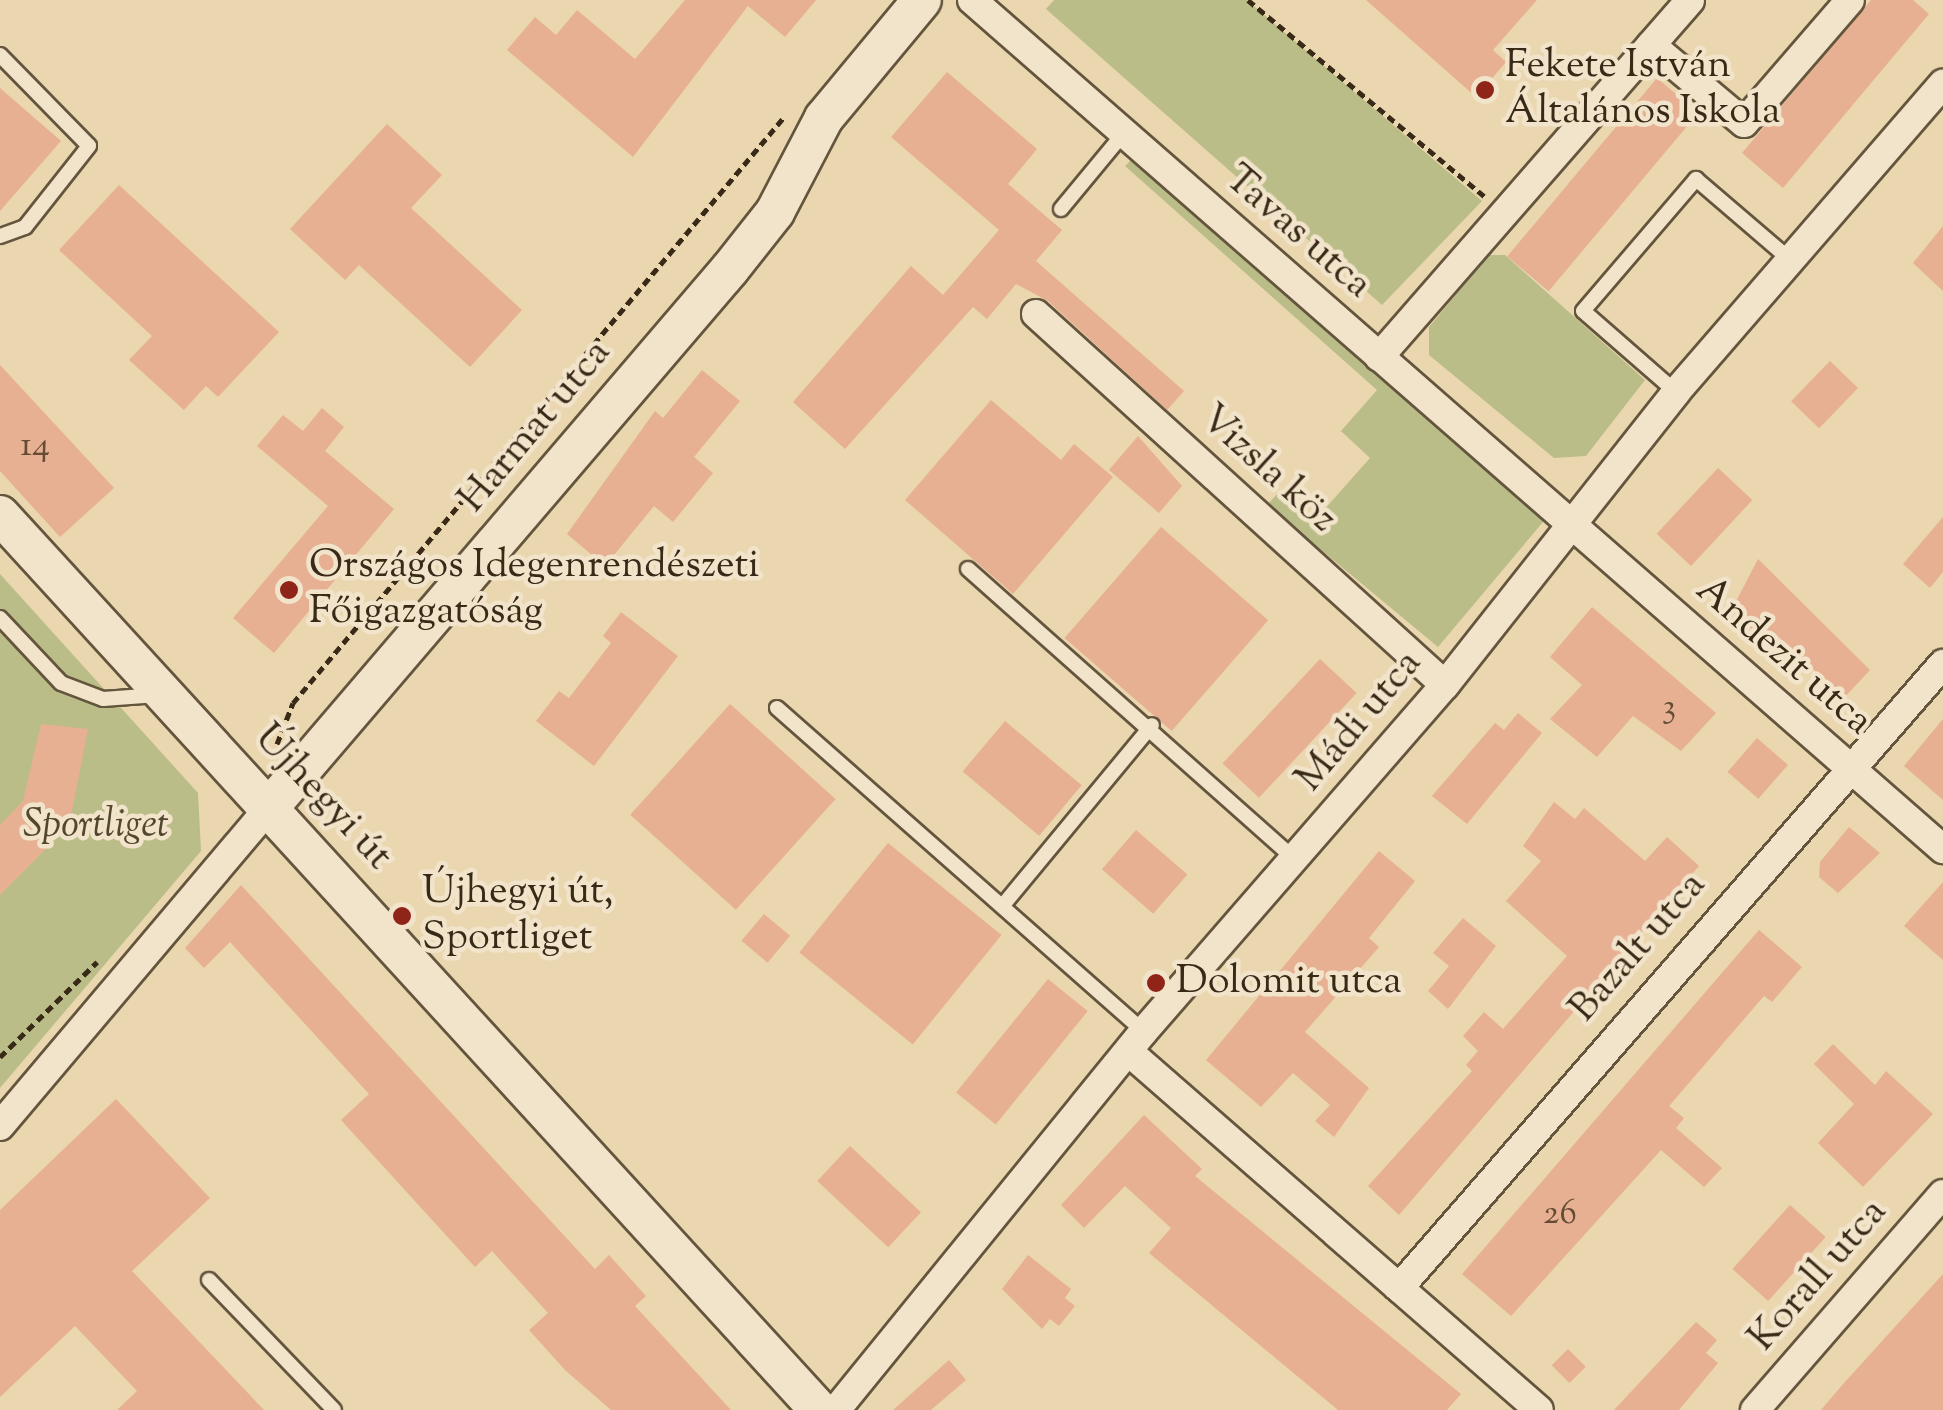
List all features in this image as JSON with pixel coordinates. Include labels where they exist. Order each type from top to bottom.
[{"type":"street","name":"Harmat utca","points":[[0,1126],[264,802],[730,269],[774,212],[824,118],[922,0]]},
{"type":"street","name":"Tavas utca","points":[[972,0],[1570,525]]},
{"type":"street","points":[[1380,358],[1690,0]]},
{"type":"street","points":[[1651,46],[1744,123],[1850,0]]},
{"type":"street","name":"Mádi utca","points":[[836,1410],[1137,1042],[1444,685],[1676,392],[1794,262],[1943,84]]},
{"type":"street","name":"Vizsla köz","points":[[1036,314],[1444,685]]},
{"type":"street","name":"Újhegyi út","points":[[0,515],[819,1410]]},
{"type":"street","name":"Andezit utca","points":[[1570,525],[1943,849]]},
{"type":"street","name":"Bazalt utca","points":[[1399,1288],[1943,664]]},
{"type":"street","points":[[1137,1042],[1399,1288],[1539,1410]]},
{"type":"street","name":"Korall utca","points":[[1755,1410],[1943,1194]]},
{"type":"lane","points":[[0,55],[89,146],[25,226],[0,236]]},
{"type":"lane","points":[[1061,208],[1123,134]]},
{"type":"lane","points":[[1676,392],[1583,311],[1696,179],[1794,262]]},
{"type":"lane","points":[[968,569],[1152,725],[1296,860]]},
{"type":"lane","points":[[0,618],[61,683],[103,699],[165,694]]},
{"type":"lane","points":[[778,708],[1004,904],[1137,1042]]},
{"type":"lane","points":[[1004,904],[1152,725]]},
{"type":"lane","points":[[209,1280],[334,1410]]},
{"type":"path","points":[[1248,0],[1505,214]]},
{"type":"path","points":[[264,802],[292,703],[795,103]]},
{"type":"green space","points":[[1054,0],[1247,0],[1482,201],[1382,305],[1046,9]]},
{"type":"green space","points":[[1137,154],[1548,516],[1438,647],[1267,505],[1280,491],[1314,521],[1370,458],[1341,431],[1377,390],[1125,166]]},
{"type":"green space","points":[[1489,255],[1505,255],[1645,380],[1586,456],[1554,458],[1429,355],[1429,327]]},
{"type":"green space","name":"Sportliget","points":[[0,574],[198,793],[201,851],[0,1088]]},
{"type":"building","points":[[685,0],[816,0],[785,37],[748,6],[633,157],[507,50],[535,17],[556,35],[577,10],[635,59]]},
{"type":"building","points":[[1366,0],[1537,0],[1493,50],[1506,62],[1476,97]]},
{"type":"building","points":[[1871,0],[1913,0],[1929,14],[1783,188],[1742,153]]},
{"type":"building","points":[[947,72],[1037,149],[1008,184],[1062,230],[1036,261],[1184,391],[1167,410],[1048,301],[1016,284],[987,319],[973,307],[845,449],[793,402],[911,266],[943,295],[999,230],[891,137]]},
{"type":"building","points":[[1657,78],[1698,113],[1549,291],[1507,256]]},
{"type":"building","points":[[0,88],[61,141],[0,211]]},
{"type":"building","points":[[387,124],[442,175],[411,208],[522,310],[470,367],[359,265],[345,280],[290,229]]},
{"type":"building","points":[[119,185],[279,332],[218,397],[206,386],[184,410],[129,360],[152,336],[59,250]]},
{"type":"building","points":[[1943,226],[1943,291],[1913,263]]},
{"type":"building","points":[[1830,361],[1858,388],[1819,428],[1791,401]]},
{"type":"building","points":[[0,365],[114,488],[60,537],[0,471]]},
{"type":"building","points":[[702,370],[740,401],[694,457],[713,473],[673,522],[654,506],[605,566],[567,534],[655,411],[663,418]]},
{"type":"building","points":[[991,400],[1061,460],[1074,444],[1113,477],[1013,594],[905,500]]},
{"type":"building","points":[[322,408],[344,427],[325,451],[394,509],[274,653],[233,618],[328,506],[257,446],[283,415],[303,431]]},
{"type":"building","points":[[1138,436],[1182,486],[1159,513],[1109,470]]},
{"type":"building","points":[[1718,468],[1752,500],[1691,566],[1657,534]]},
{"type":"building","points":[[1943,517],[1943,572],[1930,588],[1903,564]]},
{"type":"building","points":[[1161,527],[1268,620],[1172,731],[1065,638]]},
{"type":"building","points":[[1758,559],[1870,670],[1844,698],[1779,637],[1771,645],[1731,611]]},
{"type":"building","points":[[1592,607],[1716,713],[1681,751],[1633,716],[1597,757],[1550,719],[1582,685],[1550,657]]},
{"type":"building","points":[[621,612],[678,656],[594,766],[536,721],[559,691],[569,698],[611,643],[603,636]]},
{"type":"building","points":[[1320,659],[1357,693],[1259,798],[1222,764]]},
{"type":"building","points":[[730,704],[836,799],[736,910],[630,815]]},
{"type":"building","points":[[1518,713],[1542,733],[1467,824],[1432,796],[1495,723],[1504,730]]},
{"type":"building","points":[[1943,719],[1943,800],[1904,766]]},
{"type":"building","points":[[1005,721],[1082,785],[1039,836],[963,772]]},
{"type":"building","points":[[41,724],[88,729],[69,826],[0,895],[0,825],[23,801]]},
{"type":"building","points":[[1757,738],[1788,765],[1758,799],[1727,772]]},
{"type":"building","points":[[1554,802],[1575,819],[1584,808],[1645,861],[1667,837],[1699,866],[1399,1215],[1368,1186],[1472,1071],[1466,1065],[1478,1051],[1463,1036],[1484,1012],[1503,1029],[1567,956],[1506,901],[1541,861],[1523,846]]},
{"type":"building","points":[[1849,827],[1880,853],[1838,893],[1819,877],[1820,862]]},
{"type":"building","points":[[1136,830],[1187,875],[1153,914],[1102,869]]},
{"type":"building","points":[[888,843],[1001,935],[913,1044],[799,953]]},
{"type":"building","points":[[1379,851],[1415,881],[1369,938],[1379,947],[1305,1032],[1369,1088],[1334,1137],[1315,1121],[1330,1105],[1293,1073],[1261,1107],[1206,1060]]},
{"type":"building","points":[[1943,882],[1943,960],[1904,926]]},
{"type":"building","points":[[241,885],[595,1269],[609,1255],[646,1296],[635,1306],[731,1410],[611,1410],[565,1370],[529,1330],[548,1313],[492,1251],[475,1267],[341,1120],[369,1094],[230,942],[204,968],[185,948]]},
{"type":"building","points":[[764,914],[790,936],[768,963],[742,941]]},
{"type":"building","points":[[1463,918],[1496,946],[1448,1009],[1428,991],[1449,966],[1433,953]]},
{"type":"building","points":[[1759,930],[1802,967],[1772,1002],[1764,996],[1669,1106],[1684,1118],[1676,1128],[1722,1168],[1704,1187],[1661,1150],[1511,1316],[1462,1274]]},
{"type":"building","points":[[1048,979],[1088,1011],[996,1125],[956,1092]]},
{"type":"building","points":[[1833,1044],[1875,1085],[1886,1071],[1933,1114],[1863,1187],[1818,1143],[1854,1104],[1814,1064]]},
{"type":"building","points":[[116,1099],[210,1198],[132,1271],[264,1410],[117,1410],[137,1391],[75,1326],[0,1397],[0,1210]]},
{"type":"building","points":[[1144,1115],[1202,1169],[1195,1176],[1461,1394],[1447,1410],[1338,1410],[1149,1253],[1171,1228],[1125,1186],[1084,1228],[1061,1205]]},
{"type":"building","points":[[850,1146],[921,1212],[888,1247],[817,1181]]},
{"type":"building","points":[[1790,1205],[1826,1237],[1768,1301],[1732,1269]]},
{"type":"building","points":[[1028,1255],[1071,1289],[1065,1298],[1075,1306],[1059,1326],[1050,1319],[1042,1329],[1002,1289]]},
{"type":"building","points":[[1943,1274],[1943,1410],[1821,1410],[1844,1383]]},
{"type":"building","points":[[1696,1322],[1717,1340],[1706,1353],[1718,1363],[1679,1410],[1614,1410]]},
{"type":"building","points":[[1568,1349],[1586,1367],[1569,1383],[1552,1365]]},
{"type":"building","points":[[949,1360],[966,1380],[931,1410],[893,1410]]},
{"type":"place","name":"Fekete István Általános Iskola","points":[[1485,90]]},
{"type":"place","name":"Országos Idegenrendészeti Főigazgatóság","points":[[289,590]]},
{"type":"place","name":"Újhegyi út, Sportliget","points":[[402,916]]},
{"type":"place","name":"Dolomit utca","points":[[1156,983]]}]
